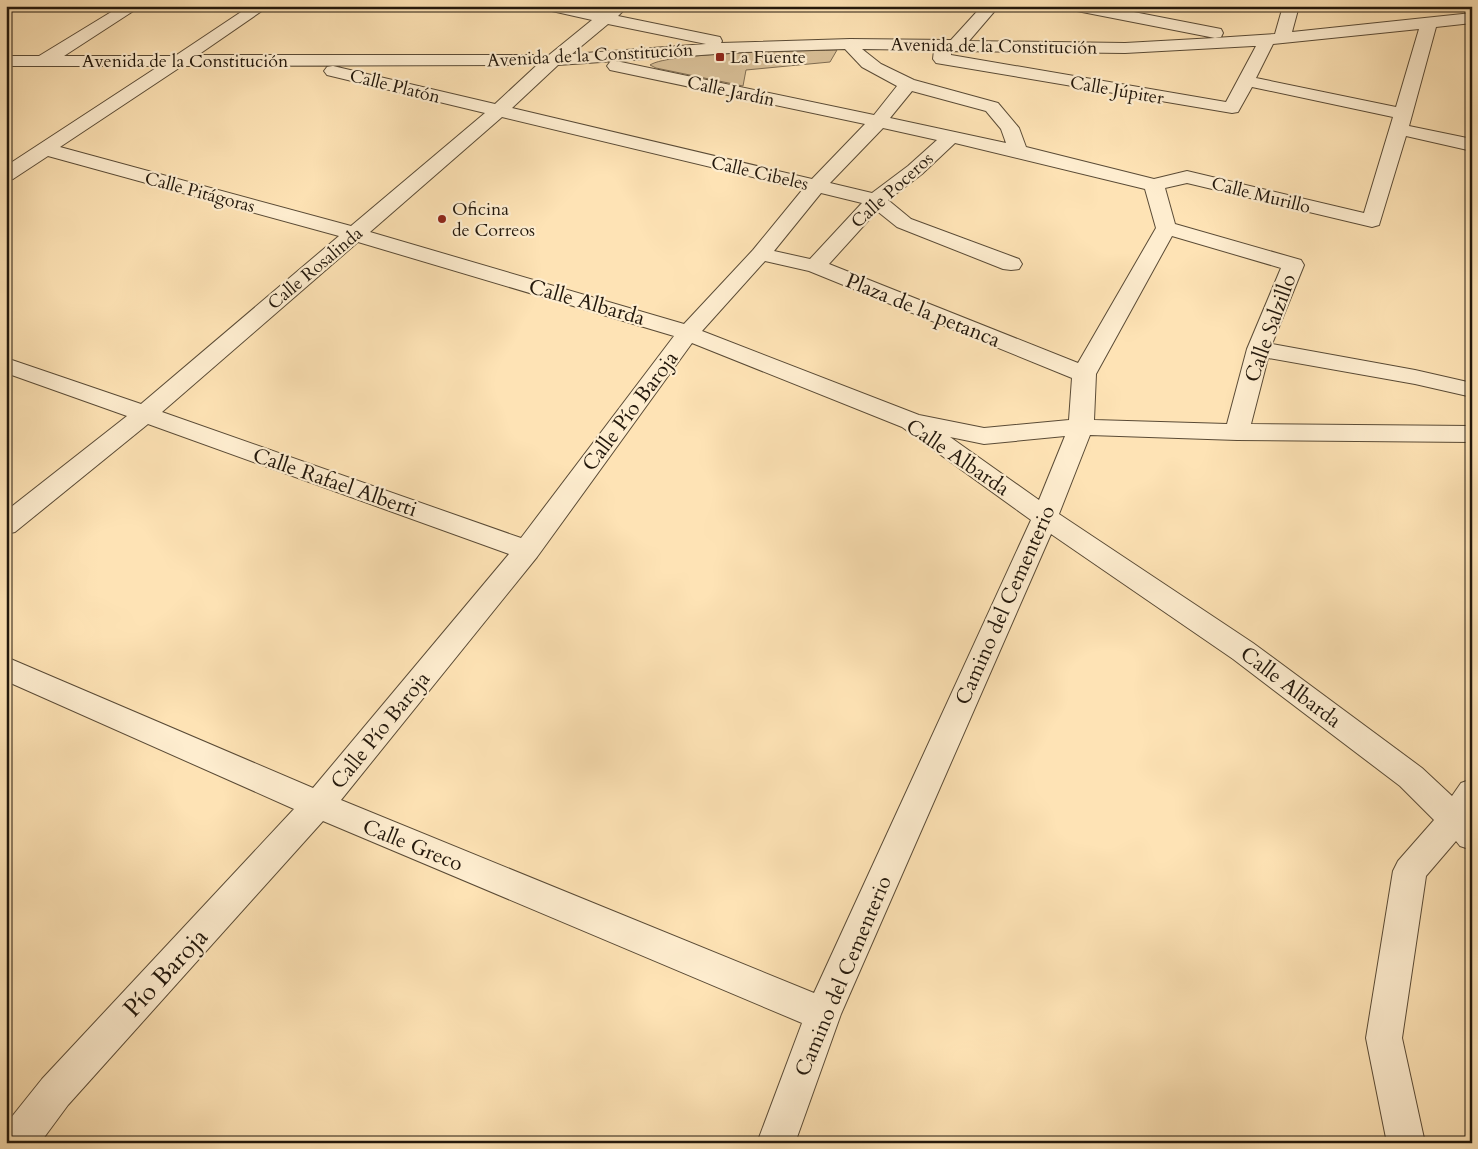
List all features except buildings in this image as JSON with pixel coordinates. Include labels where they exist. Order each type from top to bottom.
[{"type":"street","points":[[43,61],[132,6]]},
{"type":"street","points":[[6,175],[261,6]]},
{"type":"street","points":[[549,6],[613,12],[744,47]]},
{"type":"street","points":[[950,44],[991,6]]},
{"type":"street","points":[[1077,6],[1267,40]]},
{"type":"street","name":"Calle Júpiter","points":[[950,44],[942,59],[1232,108],[1267,40],[1291,6]]},
{"type":"street","name":"Calle Rosalinda","points":[[6,526],[144,414],[497,112],[553,60],[613,12]]},
{"type":"street","name":"Avenida de la Constitución","points":[[6,61],[553,60],[744,47],[850,44],[950,44],[1105,48],[1267,40],[1472,18]]},
{"type":"street","name":"Calle Murillo","points":[[950,138],[1018,151],[1154,185],[1187,177],[1372,222],[1429,23]]},
{"type":"street","points":[[850,44],[856,55],[867,64],[908,84],[992,106],[1010,128],[1018,151]]},
{"type":"street","name":"Calle Jardín","points":[[585,59],[950,138]]},
{"type":"street","name":"Calle Platón","points":[[293,61],[497,112]]},
{"type":"street","points":[[1247,81],[1400,121],[1472,145]]},
{"type":"street","name":"Calle Pío Baroja","points":[[318,805],[527,550],[688,333],[760,254],[817,185],[878,122],[908,84]]},
{"type":"street","name":"Calle Cibeles","points":[[497,112],[876,200],[904,223],[1011,264]]},
{"type":"street","name":"Calle Poceros","points":[[815,266],[876,200],[915,170],[950,138]]},
{"type":"street","name":"Calle Pitágoras","points":[[45,149],[355,234]]},
{"type":"street","points":[[1081,427],[1084,374],[1166,228],[1154,185]]},
{"type":"street","name":"Calle Salzillo","points":[[1166,228],[1293,265],[1259,349],[1238,432]]},
{"type":"street","name":"Calle Albarda","points":[[355,234],[666,325],[911,421],[1045,517],[1243,651],[1410,777],[1466,816]]},
{"type":"street","name":"Plaza de la petanca","points":[[760,254],[815,266],[1084,374]]},
{"type":"street","points":[[1259,349],[1415,377],[1472,390]]},
{"type":"street","name":"Calle Rafael Alberti","points":[[6,365],[527,550]]},
{"type":"street","points":[[911,421],[984,436],[1081,427],[1238,432],[1472,434]]},
{"type":"street","name":"Camino del Cementerio","points":[[776,1143],[823,1014],[1045,517],[1081,427]]},
{"type":"street","name":"Calle Greco","points":[[6,668],[318,805],[823,1014]]},
{"type":"street","name":"Pío Baroja","points":[[16,1143],[55,1092],[318,805]]},
{"type":"street","points":[[1406,1143],[1384,1038],[1410,871],[1466,816]]},
{"type":"shaded area","points":[[837,50],[830,62],[746,70],[743,86],[656,68],[650,65],[683,57]]},
{"type":"place","name":"La Fuente","points":[[720,57]]},
{"type":"place","name":"Oficina de Correos","points":[[442,219]]}]
